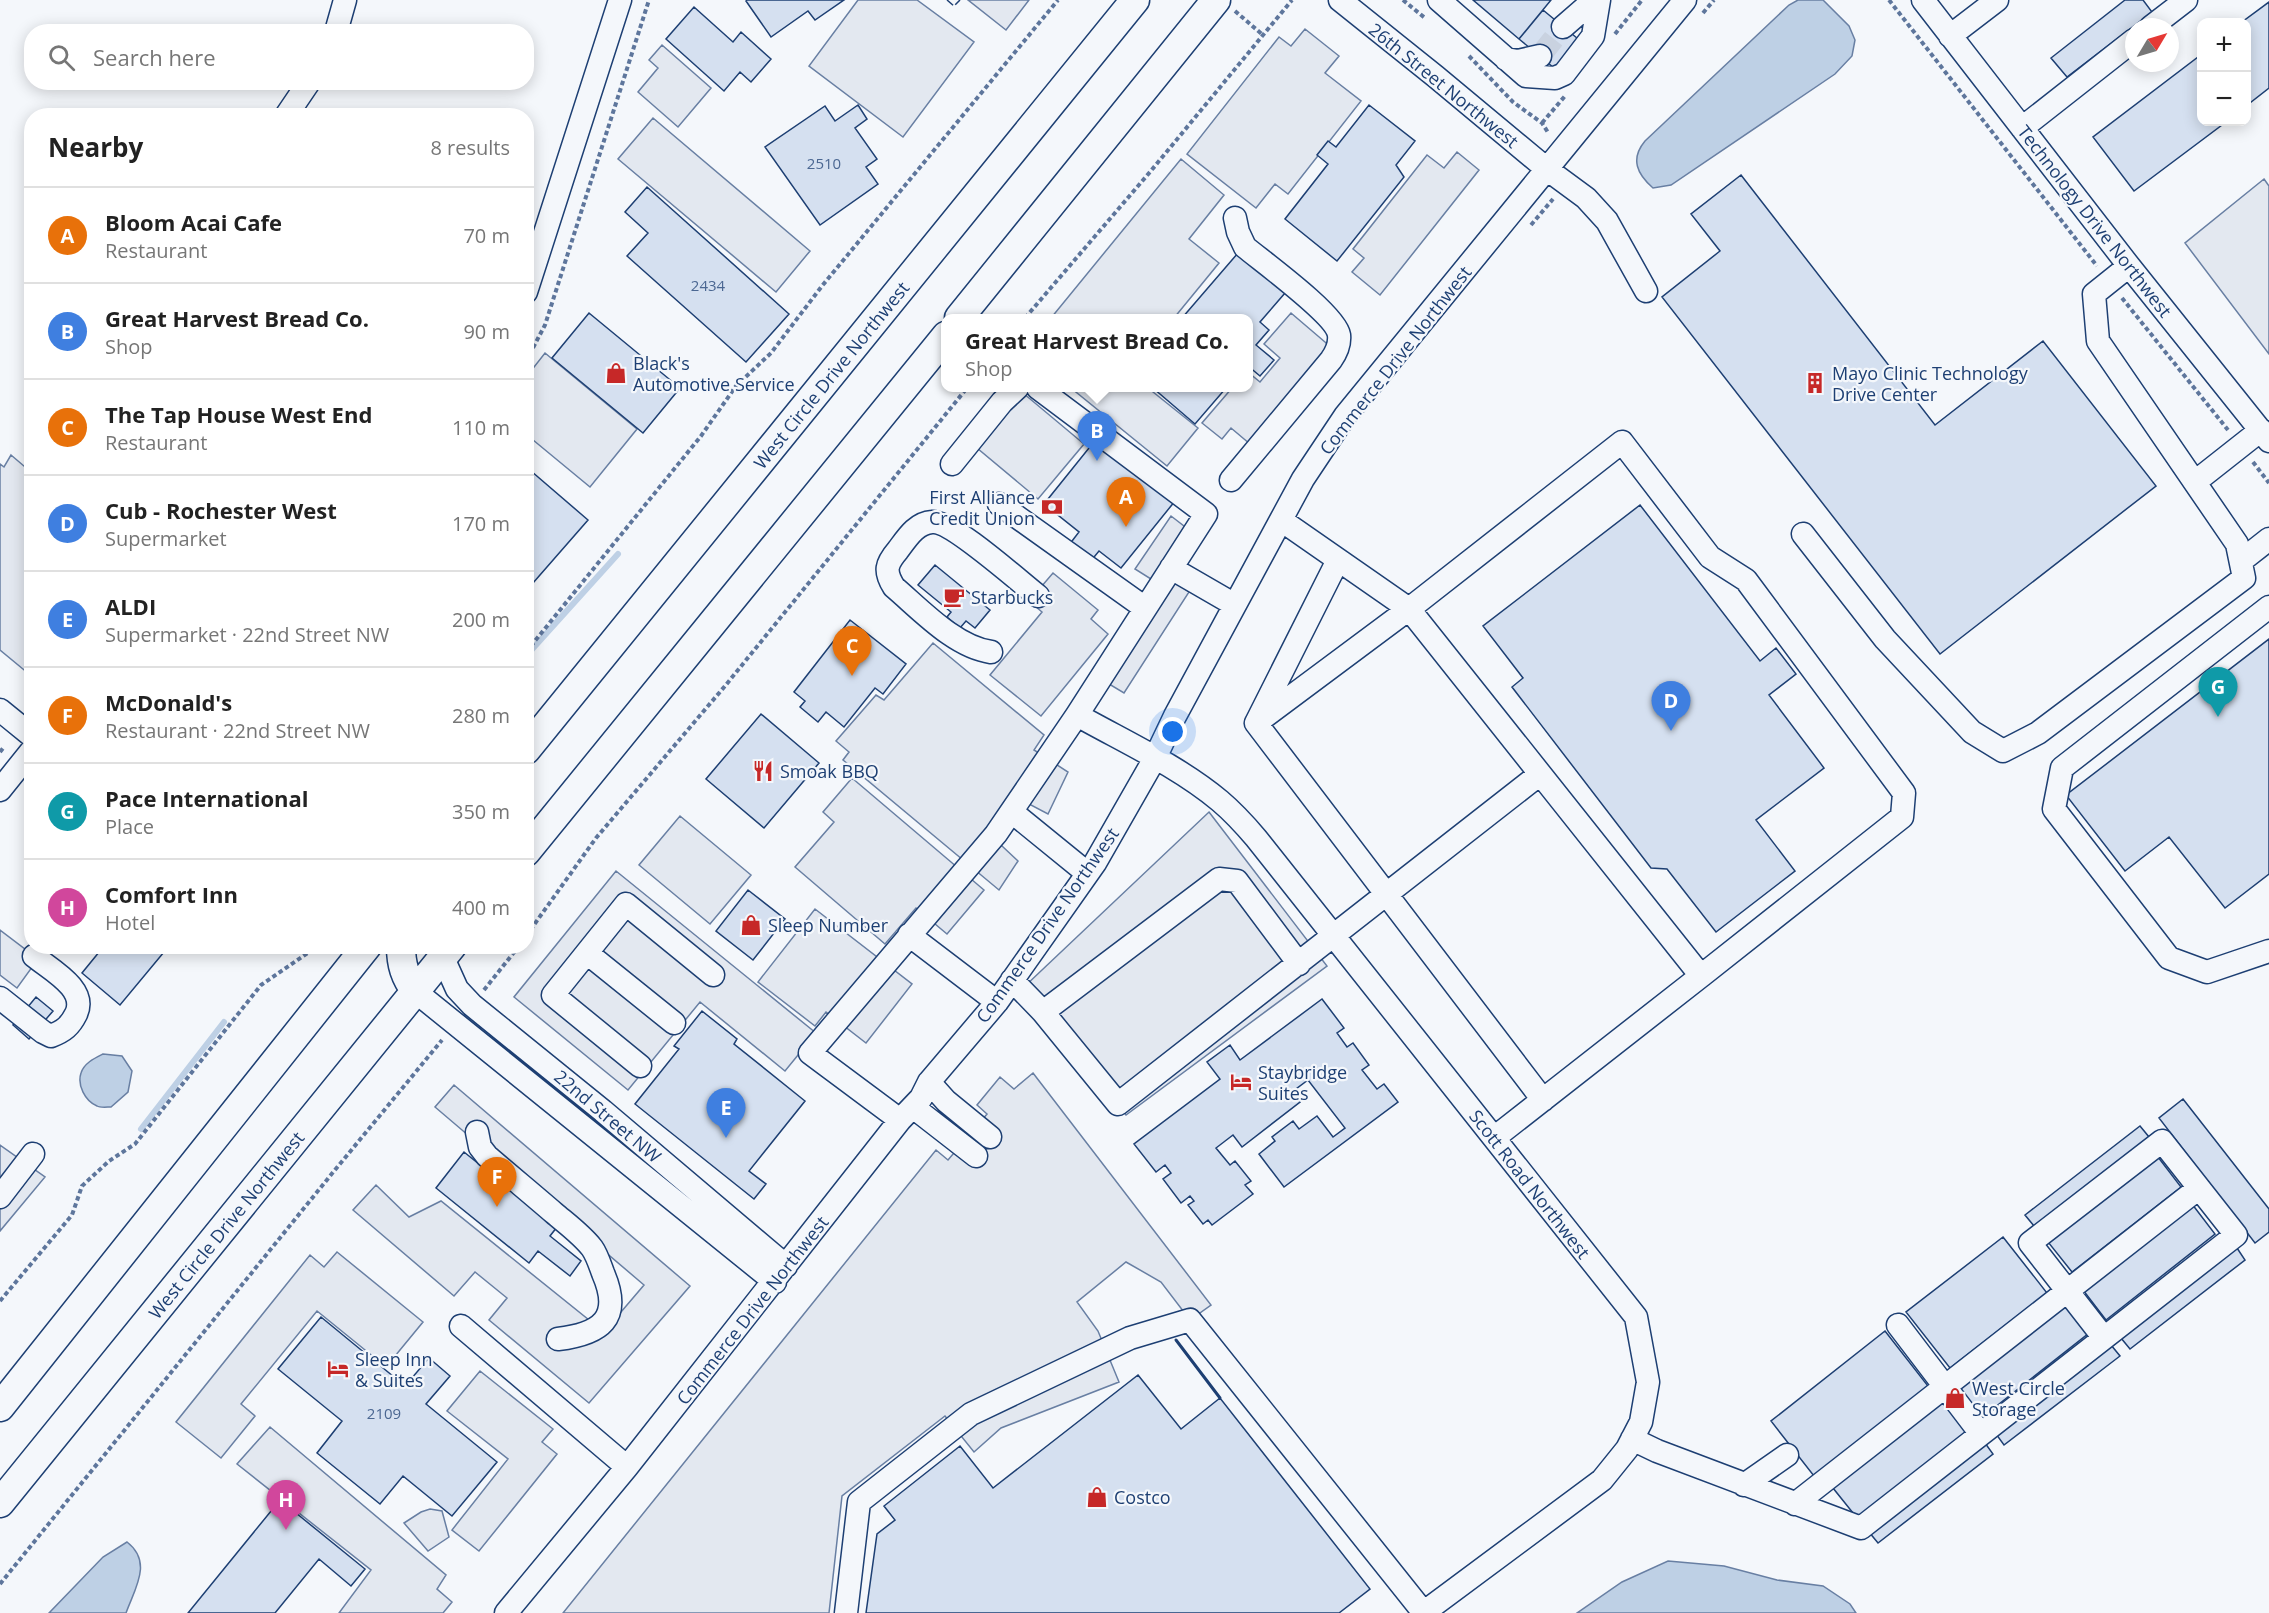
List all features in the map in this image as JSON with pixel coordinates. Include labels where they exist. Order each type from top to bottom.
[{"type":"main road","name":"West Circle Drive Northwest","points":[[534,740],[1134,0]]},
{"type":"main road","points":[[962,314],[1223,4]]},
{"type":"main road","points":[[534,842],[941,341]]},
{"type":"main road","points":[[0,1407],[360,954]]},
{"type":"main road","points":[[401,954],[405,978],[416,992]]},
{"type":"main road","name":"West Circle Drive Northwest","points":[[0,1503],[445,954]]},
{"type":"street","points":[[338,24],[345,0]]},
{"type":"street","points":[[534,267],[620,0]]},
{"type":"street","name":"26th Street Northwest","points":[[1340,0],[1556,177],[1586,198],[1607,221],[1646,291]]},
{"type":"street","points":[[1439,0],[1526,76],[1555,78],[1564,74],[1593,36],[1599,0]]},
{"type":"street","points":[[1563,27],[1594,0]]},
{"type":"street","name":"Commerce Drive Northwest","points":[[506,1613],[627,1467],[997,1002],[1087,873],[1155,758],[1175,716],[1303,479],[1345,416],[1556,177],[1685,0]]},
{"type":"street","name":"Technology Drive Northwest","points":[[1923,0],[2265,436]]},
{"type":"street","points":[[1950,36],[1997,0]]},
{"type":"street","points":[[2162,18],[2181,2]]},
{"type":"street","points":[[2022,128],[2125,47]]},
{"type":"street","points":[[1506,59],[1518,61],[1540,56]]},
{"type":"street","points":[[291,108],[304,90]]},
{"type":"street","points":[[1231,480],[1337,352],[1339,335],[1328,315],[1245,247],[1235,218]]},
{"type":"street","points":[[1803,534],[1885,639],[1972,732],[2003,751],[2038,733],[2244,578],[2237,544],[2098,341],[2094,294],[2130,266]]},
{"type":"street","points":[[952,464],[1012,392]]},
{"type":"street","points":[[916,1102],[946,1101],[982,1148],[916,1102],[810,1053],[996,834],[1077,715],[1206,514],[1045,392]]},
{"type":"street","points":[[2195,482],[2240,446],[2265,436]]},
{"type":"street","points":[[1256,723],[1409,609],[1622,442],[1710,557],[1746,580],[1904,793],[1902,817],[1494,1138]]},
{"type":"street","points":[[999,504],[1145,608]]},
{"type":"street","points":[[1281,520],[1409,609],[1701,976]]},
{"type":"street","points":[[991,652],[960,641],[894,587],[888,575],[889,561],[914,530],[921,525],[933,522],[942,523],[1038,596]]},
{"type":"street","points":[[2241,561],[2269,539]]},
{"type":"street","points":[[1256,723],[1338,560]]},
{"type":"street","points":[[1171,568],[1235,604]]},
{"type":"street","points":[[2269,607],[2062,768],[2054,809],[2169,958],[2207,972],[2269,951]]},
{"type":"street","points":[[0,711],[24,730]]},
{"type":"street","name":"Scott Road Northwest","points":[[1077,715],[1155,758],[1211,794],[1236,816],[1256,838],[1636,1317],[1648,1382],[1641,1422],[1627,1449],[1602,1480],[1423,1613]]},
{"type":"street","points":[[1256,723],[1543,1100]]},
{"type":"street","points":[[0,790],[24,760]]},
{"type":"street","points":[[1012,980],[1043,1012],[1118,1104],[1540,774]]},
{"type":"street","points":[[1012,812],[1087,873]]},
{"type":"street","points":[[1043,1012],[1220,879],[1237,881],[1299,964]]},
{"type":"street","points":[[640,1066],[553,995],[626,904],[713,975]]},
{"type":"street","points":[[909,935],[997,1002]]},
{"type":"street","points":[[587,953],[674,1023]]},
{"type":"street","name":"22nd Street NW","points":[[448,954],[457,988],[472,1005],[603,1111],[780,1274]]},
{"type":"street","points":[[0,998],[51,1036],[63,1032],[72,1021],[79,1007],[77,995],[55,972],[34,956]]},
{"type":"street","name":"22nd Street NW","points":[[416,992],[780,1274]]},
{"type":"street","points":[[477,1132],[480,1147],[487,1156],[573,1229],[593,1249],[607,1282],[611,1304],[605,1321],[592,1331],[558,1339]]},
{"type":"street","points":[[1632,1439],[1657,1452],[1861,1528],[2236,1235],[2162,1140],[2030,1243],[2104,1338]]},
{"type":"street","points":[[0,1197],[33,1154]]},
{"type":"street","points":[[1795,1504],[2199,1188]]},
{"type":"street","points":[[846,1613],[859,1502],[970,1414],[1130,1338],[1190,1320],[1423,1613]]},
{"type":"street","points":[[1898,1325],[1981,1434]]},
{"type":"street","points":[[461,1326],[627,1467]]},
{"type":"street","points":[[1744,1485],[1787,1455]]},
{"type":"path","points":[[534,346],[545,325],[649,0]]},
{"type":"path","points":[[534,642],[701,436],[736,386],[771,353],[822,286],[1058,0]]},
{"type":"path","points":[[1028,314],[1292,0]]},
{"type":"path","points":[[1403,0],[1428,20]]},
{"type":"path","points":[[1889,0],[2269,483]]},
{"type":"path","points":[[1223,4],[1264,36]]},
{"type":"path","points":[[1461,49],[1513,102],[1542,123]]},
{"type":"path","points":[[1526,231],[1556,177]]},
{"type":"path","points":[[534,925],[596,838],[725,686],[963,392]]},
{"type":"path","points":[[0,752],[4,747]]},
{"type":"path","points":[[0,1301],[72,1215],[82,1186],[110,1161],[135,1144],[261,985],[306,954]]},
{"type":"path","points":[[472,1005],[513,954]]},
{"type":"path","points":[[0,1584],[455,1024]]},
{"type":"shaded area","points":[[858,0],[917,0],[974,42],[903,137],[809,66]]},
{"type":"shaded area","points":[[968,0],[1029,0],[1006,30]]},
{"type":"shaded area","points":[[1305,29],[1339,56],[1325,73],[1361,101],[1288,194],[1275,184],[1256,208],[1187,154],[1279,37],[1291,46]]},
{"type":"shaded area","points":[[662,45],[711,88],[678,127],[638,92],[658,68],[649,60]]},
{"type":"shaded area","points":[[653,118],[810,251],[776,292],[618,159]]},
{"type":"shaded area","points":[[1457,152],[1479,170],[1380,295],[1352,272],[1364,258],[1353,249],[1427,155],[1444,168]]},
{"type":"shaded area","points":[[1181,159],[1224,195],[1189,239],[1219,263],[1177,314],[1054,314]]},
{"type":"shaded area","points":[[2264,179],[2269,186],[2269,354],[2185,243]]},
{"type":"shaded area","points":[[1291,313],[1332,348],[1250,444],[1231,428],[1222,439],[1202,423],[1229,392],[1253,392],[1253,376],[1260,382],[1280,358],[1264,344]]},
{"type":"shaded area","points":[[545,353],[637,429],[590,487],[534,441],[534,367]]},
{"type":"shaded area","points":[[1013,392],[1022,392],[1084,444],[1038,499],[965,438]]},
{"type":"shaded area","points":[[1076,392],[1153,392],[1198,428],[1167,466]]},
{"type":"shaded area","points":[[11,455],[24,466],[24,670],[0,650],[0,464],[4,467]]},
{"type":"shaded area","points":[[1171,516],[1193,533],[1166,575],[1189,592],[1124,693],[1099,678],[1159,584],[1135,569]]},
{"type":"shaded area","points":[[1053,573],[1098,610],[1091,619],[1108,634],[1041,716],[990,675],[1042,612],[1029,601]]},
{"type":"shaded area","points":[[933,643],[1044,735],[1034,750],[1068,772],[1048,814],[1014,796],[987,832],[1018,861],[999,890],[843,760],[849,752],[836,741],[876,695],[884,700]]},
{"type":"shaded area","points":[[852,778],[984,890],[947,934],[916,908],[885,944],[795,867],[834,822],[823,812]]},
{"type":"shaded area","points":[[1209,812],[1327,966],[1126,1115],[1024,987]]},
{"type":"shaded area","points":[[680,816],[751,875],[710,924],[639,865]]},
{"type":"shaded area","points":[[616,871],[816,1033],[785,1071],[700,1002],[628,1090],[514,997]]},
{"type":"shaded area","points":[[815,909],[912,984],[866,1043],[826,1012],[815,1026],[758,982]]},
{"type":"shaded area","points":[[0,930],[24,948],[24,954],[31,954],[38,959],[17,988],[0,975]]},
{"type":"shaded area","points":[[1033,1073],[1211,1305],[1190,1320],[1161,1282],[1126,1262],[1077,1302],[1098,1331],[1119,1382],[1001,1428],[974,1452],[945,1416],[842,1496],[829,1613],[563,1613],[936,1150],[948,1160],[987,1114],[977,1105],[1000,1077],[1014,1089]]},
{"type":"shaded area","points":[[454,1085],[690,1286],[589,1403],[489,1320],[507,1298],[475,1272],[454,1296],[353,1210],[376,1185],[409,1217],[441,1201],[604,1332],[644,1285],[435,1107]]},
{"type":"shaded area","points":[[0,1145],[45,1177],[0,1231]]},
{"type":"shaded area","points":[[337,1252],[423,1322],[386,1367],[317,1311],[241,1404],[255,1416],[221,1458],[176,1422],[310,1255],[324,1267]]},
{"type":"shaded area","points":[[480,1371],[553,1429],[542,1442],[557,1454],[479,1551],[452,1530],[508,1459],[447,1411]]},
{"type":"shaded area","points":[[270,1427],[446,1575],[437,1589],[452,1602],[443,1613],[339,1613],[371,1570],[237,1464]]},
{"type":"shaded area","points":[[430,1509],[442,1511],[449,1537],[428,1551],[404,1523]]},
{"type":"water","points":[[1798,0],[1823,0],[1849,26],[1855,40],[1852,56],[1835,74],[1671,185],[1653,188],[1639,172],[1637,166],[1638,154],[1645,141],[1789,5]]},
{"type":"water","points":[[103,1054],[122,1056],[132,1071],[128,1092],[111,1107],[100,1107],[93,1104],[86,1097],[80,1083],[81,1073],[85,1066]]},
{"type":"water","points":[[127,1542],[139,1558],[140,1576],[126,1613],[49,1613],[103,1557]]},
{"type":"water","points":[[1668,1561],[1724,1566],[1777,1580],[1823,1586],[1850,1604],[1856,1613],[1577,1613],[1622,1582]]},
{"type":"building","points":[[747,0],[844,0],[815,20],[808,11],[771,37]]},
{"type":"building","points":[[1473,0],[1551,0],[1519,39]]},
{"type":"building","points":[[2125,0],[2143,0],[2152,12],[2144,18],[2125,18],[2125,33],[2067,77],[2051,58]]},
{"type":"building","points":[[2269,2],[2269,88],[2251,102],[2251,18],[2247,18]]},
{"type":"building","points":[[694,7],[733,42],[741,32],[771,59],[751,82],[740,72],[724,91],[666,39]]},
{"type":"building","points":[[1543,10],[1583,43],[1559,72],[1519,39]]},
{"type":"building","points":[[2197,58],[2197,126],[2221,126],[2134,191],[2093,137]]},
{"type":"building","points":[[858,105],[867,119],[855,128],[877,159],[866,167],[878,184],[820,225],[765,147],[825,106],[835,121]]},
{"type":"building","points":[[1369,105],[1415,141],[1396,165],[1404,177],[1337,261],[1285,219],[1328,164],[1317,155],[1328,141],[1336,147]]},
{"type":"building","name":"Mayo Clinic Technology Drive Center","points":[[1741,175],[1935,425],[2043,341],[2156,486],[1940,654],[1662,297],[1720,251],[1691,214]]},
{"type":"building","points":[[647,187],[789,314],[746,362],[627,256],[648,233],[625,212]]},
{"type":"building","points":[[1238,253],[1285,293],[1260,322],[1269,330],[1256,345],[1274,360],[1260,376],[1253,370],[1253,314],[1185,314]]},
{"type":"building","name":"Black's Automotive Service","points":[[589,313],[680,388],[643,433],[552,358]]},
{"type":"building","points":[[1158,392],[1223,392],[1195,424]]},
{"type":"building","points":[[1097,438],[1175,501],[1121,568],[1099,551],[1090,562],[1069,545],[1079,532],[1044,504]]},
{"type":"building","points":[[534,474],[588,520],[534,582]]},
{"type":"building","points":[[1640,505],[1760,661],[1776,648],[1796,674],[1769,695],[1824,768],[1756,820],[1795,871],[1716,932],[1667,869],[1651,868],[1512,687],[1523,678],[1483,626]]},
{"type":"building","name":"Starbucks","points":[[935,565],[990,610],[975,628],[966,621],[960,628],[947,617],[951,612],[918,585]]},
{"type":"building","points":[[850,620],[906,664],[883,694],[875,688],[844,727],[826,712],[818,722],[800,707],[805,701],[794,692]]},
{"type":"building","points":[[2269,639],[2269,874],[2225,908],[2169,837],[2125,871],[2066,795]]},
{"type":"building","name":"Smoak BBQ","points":[[761,714],[819,763],[764,828],[706,779]]},
{"type":"building","name":"Sleep Number","points":[[748,890],[785,919],[753,960],[716,931]]},
{"type":"building","points":[[97,954],[162,954],[120,1005],[82,973]]},
{"type":"building","points":[[36,997],[53,1011],[29,1039],[13,1025]]},
{"type":"building","points":[[1322,999],[1344,1028],[1337,1033],[1347,1047],[1353,1043],[1369,1065],[1362,1070],[1377,1089],[1384,1084],[1398,1102],[1284,1187],[1259,1154],[1275,1141],[1272,1137],[1293,1121],[1299,1129],[1317,1116],[1333,1137],[1345,1128],[1308,1080],[1292,1092],[1300,1102],[1242,1147],[1233,1135],[1216,1148],[1230,1165],[1235,1161],[1251,1181],[1245,1185],[1253,1194],[1212,1225],[1208,1220],[1203,1224],[1188,1205],[1194,1201],[1190,1196],[1181,1203],[1163,1179],[1171,1173],[1165,1165],[1156,1172],[1134,1144],[1220,1079],[1207,1062],[1230,1045],[1240,1060]]},
{"type":"building","points":[[702,1011],[737,1039],[734,1044],[805,1101],[749,1171],[766,1184],[754,1199],[635,1104],[679,1049],[674,1046]]},
{"type":"building","points":[[2183,1099],[2269,1209],[2269,1232],[2255,1243],[2159,1118]]},
{"type":"building","points":[[2140,1126],[2149,1137],[2034,1226],[2025,1215]]},
{"type":"building","points":[[464,1152],[557,1227],[550,1236],[581,1261],[570,1276],[538,1251],[529,1263],[436,1188]]},
{"type":"building","points":[[2158,1157],[2181,1187],[2072,1272],[2048,1242]]},
{"type":"building","points":[[2192,1204],[2215,1234],[2106,1320],[2083,1290]]},
{"type":"building","points":[[2003,1237],[2047,1293],[1950,1368],[1906,1312]]},
{"type":"building","points":[[2237,1248],[2245,1260],[2130,1349],[2121,1338]]},
{"type":"building","points":[[2066,1303],[2089,1333],[1980,1419],[1957,1389]]},
{"type":"building","points":[[321,1317],[405,1386],[429,1358],[450,1376],[426,1404],[497,1462],[452,1516],[403,1476],[380,1504],[317,1453],[342,1421],[278,1369]]},
{"type":"building","points":[[1885,1331],[1928,1386],[1814,1476],[1771,1421]]},
{"type":"building","points":[[2111,1345],[2120,1356],[2004,1445],[1996,1434]]},
{"type":"building","name":"Costco","points":[[1138,1375],[1181,1429],[1220,1398],[1370,1589],[1339,1613],[866,1613],[877,1534],[895,1520],[884,1506],[960,1446],[993,1488]]},
{"type":"building","points":[[1943,1402],[1966,1432],[1857,1518],[1833,1488]]},
{"type":"building","points":[[1985,1443],[1993,1454],[1878,1543],[1869,1532]]},
{"type":"building","points":[[280,1500],[365,1569],[351,1586],[319,1559],[275,1613],[188,1613]]},
{"type":"waterway","points":[[534,647],[618,554]]},
{"type":"waterway","points":[[141,1129],[224,1022]]},
{"type":"tunnel","points":[[1540,56],[1563,27]]},
{"type":"fence","points":[[947,0],[954,6],[960,0]]},
{"type":"wall","points":[[1176,1340],[1220,1398]]},
{"type":"place","name":"Black's Automotive Service","points":[[616,373]]},
{"type":"place","name":"Mayo Clinic Technology Drive Center","points":[[1815,383]]},
{"type":"place","name":"Great Harvest Bread Co.","points":[[1097,461]]},
{"type":"place","name":"First Alliance Credit Union","points":[[1052,507]]},
{"type":"place","name":"Bloom Acai Cafe","points":[[1126,527]]},
{"type":"place","name":"Starbucks","points":[[954,597]]},
{"type":"place","name":"The Tap House West End","points":[[852,676]]},
{"type":"place","name":"Pace International","points":[[2218,717]]},
{"type":"place","name":"Cub - Rochester West","points":[[1671,731]]},
{"type":"place","name":"Smoak BBQ","points":[[763,771]]},
{"type":"place","name":"Sleep Number","points":[[751,925]]},
{"type":"place","name":"Staybridge Suites","points":[[1241,1082]]},
{"type":"place","name":"ALDI","points":[[726,1138]]},
{"type":"place","name":"McDonald's","points":[[497,1207]]},
{"type":"place","name":"Sleep Inn & Suites","points":[[338,1369]]},
{"type":"place","name":"West Circle Storage","points":[[1955,1398]]},
{"type":"place","name":"Costco","points":[[1097,1497]]},
{"type":"place","name":"Comfort Inn","points":[[286,1530]]}]
